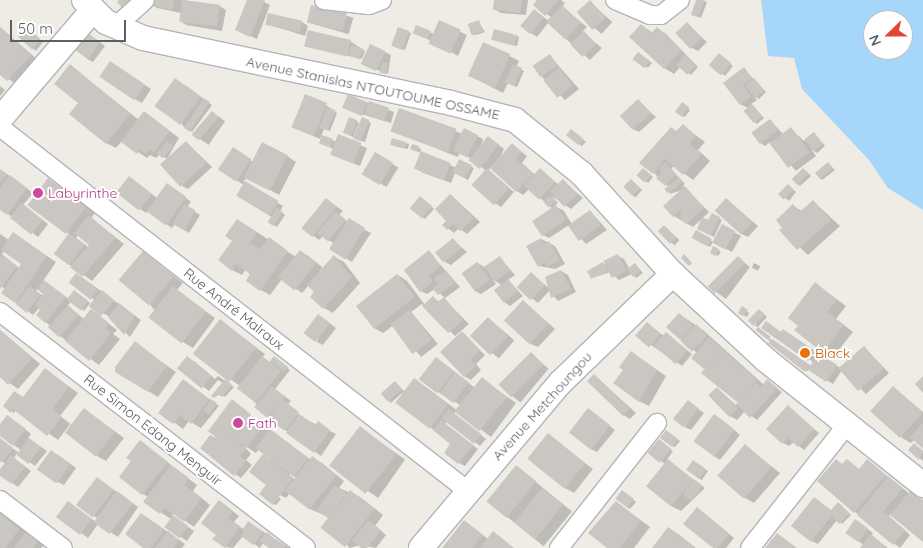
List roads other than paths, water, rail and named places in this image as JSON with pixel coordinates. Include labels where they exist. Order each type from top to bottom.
[{"type":"street","points":[[115,27],[145,0]]},
{"type":"street","points":[[324,0],[369,5],[382,0]]},
{"type":"street","points":[[615,0],[650,15],[661,15],[680,0]]},
{"type":"street","points":[[0,119],[88,5]]},
{"type":"street","name":"Avenue Stanislas NTOUTOUME OSSAME","points":[[88,5],[115,27],[175,46],[451,103],[515,120],[581,173],[673,274],[766,360],[846,426],[923,485]]},
{"type":"street","name":"Rue André Malraux","points":[[0,127],[468,491]]},
{"type":"street","name":"Avenue Metchoungou","points":[[421,548],[560,382],[673,274]]},
{"type":"street","name":"Rue Simon Edang Menguir","points":[[0,312],[306,548]]},
{"type":"street","points":[[559,548],[657,422]]},
{"type":"street","points":[[750,548],[846,426]]},
{"type":"street","points":[[0,500],[63,548]]},
{"type":"water","points":[[761,0],[923,0],[923,210],[888,188],[869,160],[802,89],[794,58],[768,56]]},
{"type":"place","name":"Labyrinthe","points":[[38,193]]},
{"type":"place","name":"Black","points":[[805,353]]},
{"type":"place","name":"Fath","points":[[238,423]]}]
